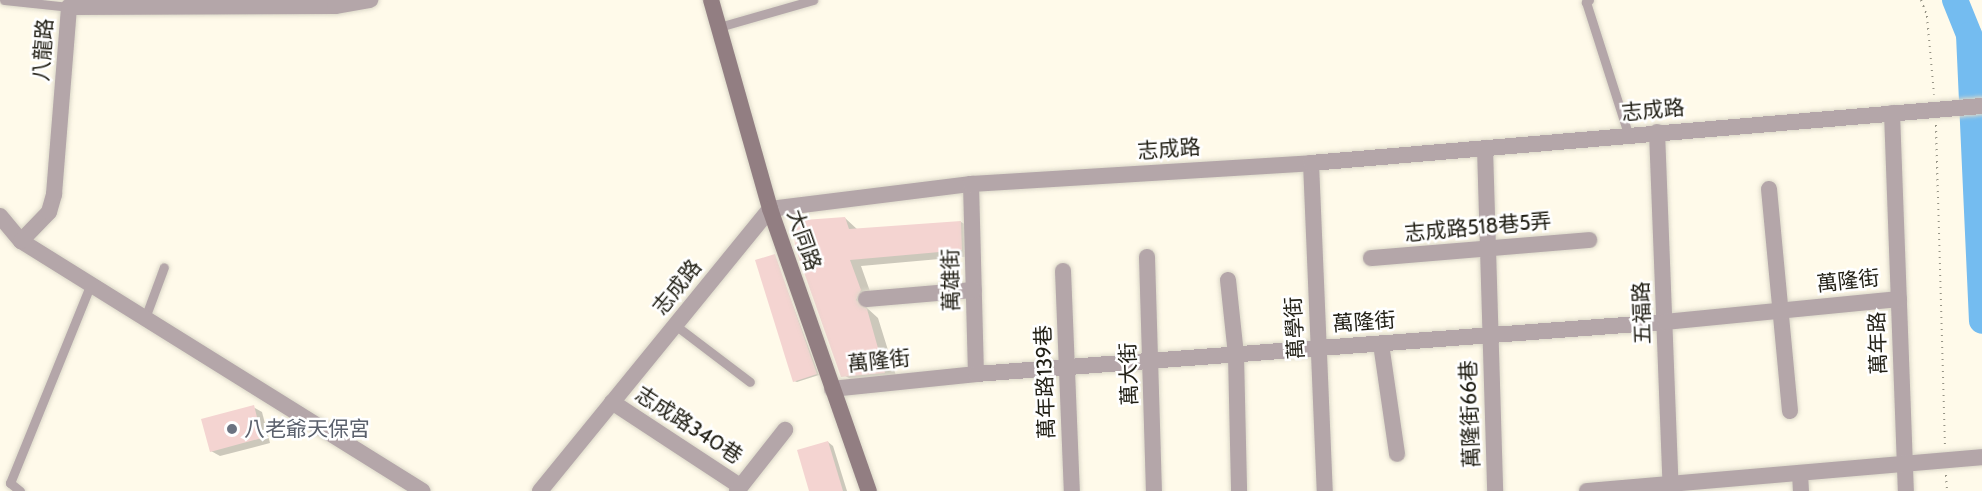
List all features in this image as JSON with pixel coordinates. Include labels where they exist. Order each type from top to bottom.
[{"type":"main road","name":"大同路","points":[[711,0],[770,208],[869,491]]},
{"type":"street","name":"八龍路","points":[[21,241],[49,212],[54,194],[69,8],[335,6],[370,0]]},
{"type":"street","name":"志成路","points":[[540,491],[770,208],[971,184],[1311,163],[1628,134],[1982,106]]},
{"type":"street","name":"萬年路","points":[[1892,113],[1906,491]]},
{"type":"street","name":"五福路","points":[[1657,132],[1671,487]]},
{"type":"street","name":"萬隆街66巷","points":[[1485,148],[1495,491]]},
{"type":"street","name":"萬學街","points":[[1311,163],[1325,491]]},
{"type":"street","name":"萬雄街","points":[[971,184],[976,374]]},
{"type":"street","points":[[1769,189],[1783,310],[1791,411]]},
{"type":"street","points":[[0,216],[21,241],[423,491]]},
{"type":"street","name":"志成路518巷5弄","points":[[1371,258],[1589,240]]},
{"type":"street","name":"萬大街","points":[[1147,257],[1154,491]]},
{"type":"street","name":"萬年路139巷","points":[[1063,271],[1072,491]]},
{"type":"street","points":[[1228,280],[1236,355],[1239,491]]},
{"type":"street","points":[[866,298],[974,290]]},
{"type":"street","name":"萬隆街","points":[[832,389],[976,374],[1665,322],[1899,299]]},
{"type":"street","points":[[1381,344],[1397,454]]},
{"type":"street","name":"志成路340巷","points":[[612,402],[738,488]]},
{"type":"street","points":[[738,488],[785,430]]},
{"type":"street","points":[[1587,491],[1671,487],[1982,457]]},
{"type":"street","points":[[1800,473],[1801,491]]},
{"type":"lane","points":[[4,0],[69,8]]},
{"type":"lane","points":[[718,27],[813,0]]},
{"type":"lane","points":[[1589,0],[1587,2],[1628,134]]},
{"type":"lane","points":[[145,318],[164,267]]},
{"type":"lane","points":[[20,491],[10,483],[91,284]]},
{"type":"lane","points":[[675,325],[750,382]]},
{"type":"path","points":[[1921,0],[1927,16],[1935,109],[1947,491]]},
{"type":"building","points":[[845,217],[849,229],[961,221],[962,250],[850,260],[861,290],[856,300],[867,309],[885,373],[841,377],[795,247],[794,231],[804,220]]},
{"type":"building","points":[[775,254],[817,374],[793,382],[755,260]]},
{"type":"building","name":"八老爺天保宮","points":[[254,405],[262,438],[210,452],[201,419]]},
{"type":"building","points":[[828,441],[843,491],[809,491],[797,450]]},
{"type":"waterway","points":[[1955,0],[1969,35],[1982,321]]},
{"type":"place","name":"八老爺天保宮","points":[[232,429]]}]
